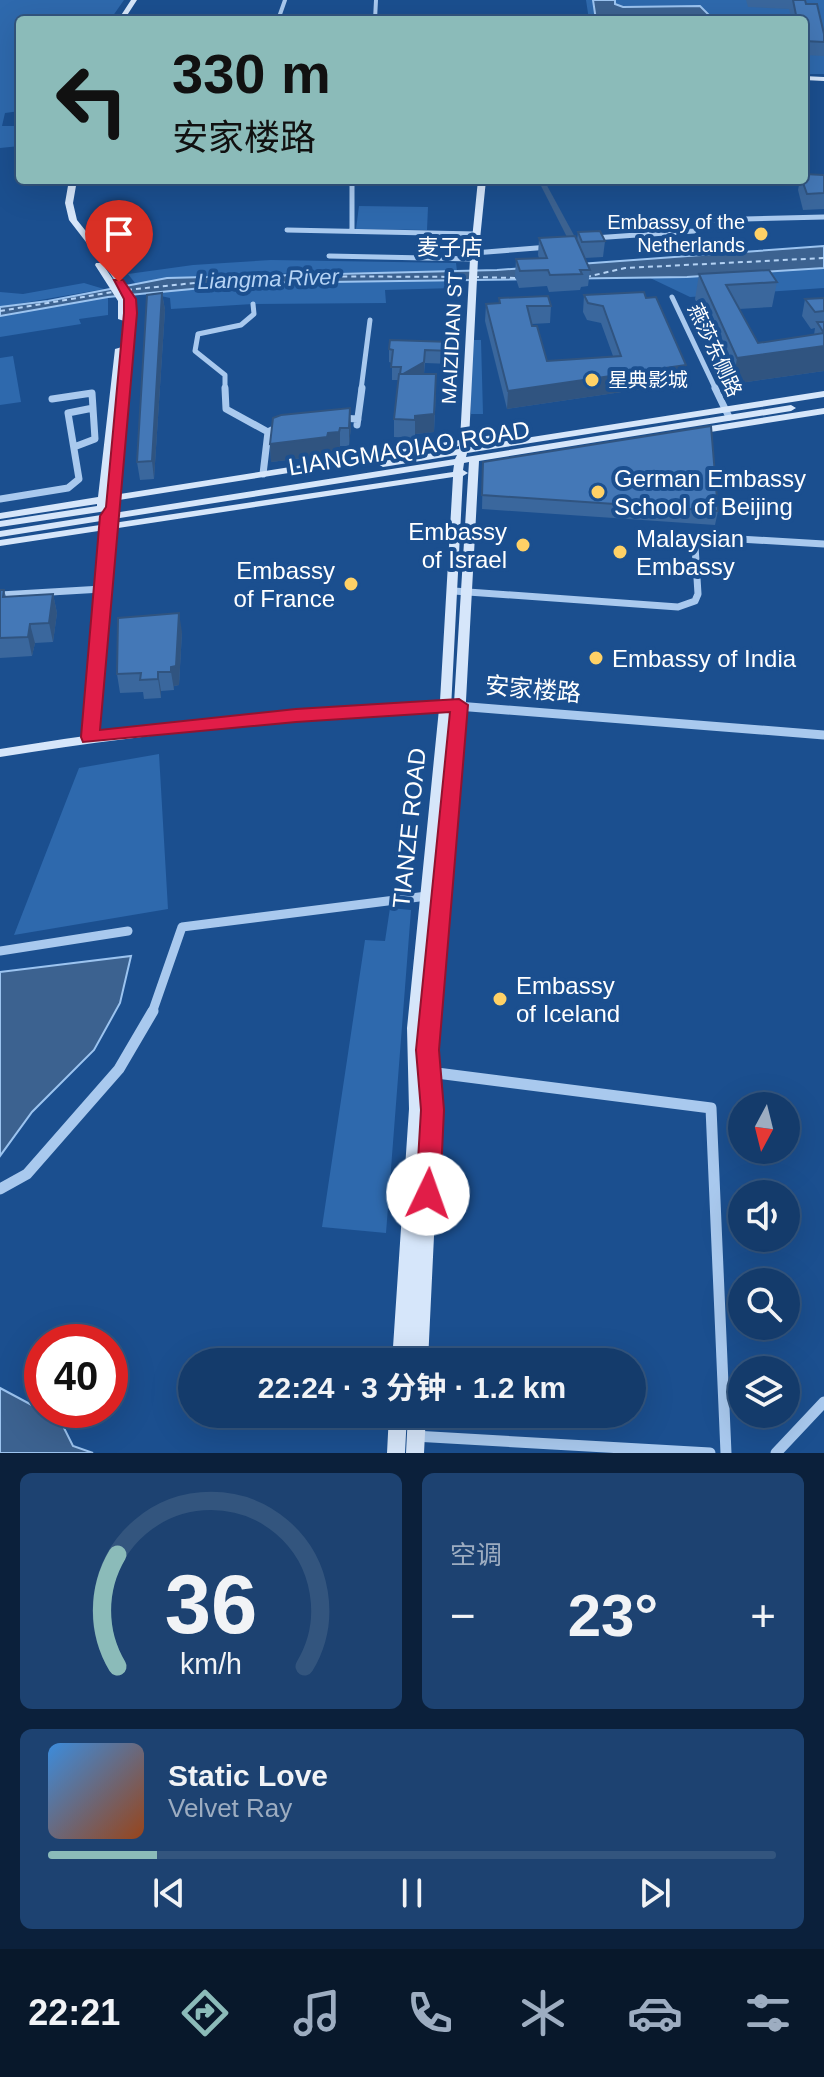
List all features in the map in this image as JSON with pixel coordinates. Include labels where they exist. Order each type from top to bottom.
[{"type":"street","points":[[128,16],[140,0]]},
{"type":"street","points":[[66,184],[65,222],[115,283]]},
{"type":"street","points":[[72,184],[69,203],[73,220],[126,300],[90,737]]},
{"type":"street","points":[[352,184],[352,231]]},
{"type":"street","name":"MAIZIDIAN ST","points":[[466,459],[472,286],[482,184]]},
{"type":"street","points":[[582,240],[694,231],[706,220],[824,217]]},
{"type":"street","points":[[287,230],[476,234]]},
{"type":"street","points":[[329,256],[474,260],[562,244]]},
{"type":"street","name":"燕莎东侧路","points":[[672,297],[725,410]]},
{"type":"street","points":[[108,513],[111,437],[126,300]]},
{"type":"street","points":[[253,304],[254,314],[241,325],[198,334],[195,351],[225,375],[226,409],[268,432]]},
{"type":"street","points":[[330,418],[358,422],[370,320]]},
{"type":"street","points":[[0,543],[263,474],[466,459],[725,410],[824,387]]},
{"type":"street","points":[[52,399],[92,393],[95,439]]},
{"type":"street","name":"LIANGMAQIAO ROAD","points":[[0,534],[108,513],[466,459],[824,394]]},
{"type":"street","name":"LIANGMAQIAO ROAD","points":[[725,410],[824,402]]},
{"type":"street","points":[[0,499],[68,488],[79,479],[68,413],[93,408]]},
{"type":"street","points":[[0,516],[108,513],[466,459],[824,411]]},
{"type":"street","points":[[268,432],[278,427]]},
{"type":"street","points":[[263,474],[268,432]]},
{"type":"street","points":[[74,447],[111,437]]},
{"type":"street","name":"TIANZE ROAD","points":[[420,1348],[432,1110],[429,1072],[466,459]]},
{"type":"street","name":"LIANGMAQIAO ROAD","points":[[0,524],[108,513]]},
{"type":"street","points":[[460,591],[678,607],[695,601],[698,594],[695,546],[706,537],[824,544]]},
{"type":"street","points":[[0,595],[102,589]]},
{"type":"street","name":"TIANZE ROAD","points":[[402,1348],[417,1109],[414,1028],[427,896],[452,705]]},
{"type":"street","name":"安家楼路","points":[[0,753],[90,737],[296,715],[452,705],[824,735]]},
{"type":"street","points":[[0,1189],[27,1174],[119,1069],[149,1022],[182,927],[427,896]]},
{"type":"street","points":[[0,951],[128,931]]},
{"type":"street","points":[[429,1072],[711,1108],[726,1453]]},
{"type":"street","points":[[776,1453],[824,1402]]},
{"type":"street","points":[[406,1444],[710,1453]]},
{"type":"shaded area","points":[[0,0],[124,0],[113,16],[16,16],[16,112],[5,113],[2,126],[16,126],[16,146],[0,148]]},
{"type":"shaded area","points":[[586,0],[824,0],[824,74],[808,74],[808,16],[588,16]]},
{"type":"shaded area","points":[[359,206],[428,207],[427,230],[356,229]]},
{"type":"shaded area","points":[[271,260],[456,263],[457,271],[246,274],[135,283],[128,274],[193,265]]},
{"type":"shaded area","points":[[824,268],[824,288],[690,297],[646,276]]},
{"type":"shaded area","points":[[457,279],[454,288],[385,290],[386,303],[253,304],[171,309],[170,298],[143,292],[255,283]]},
{"type":"shaded area","points":[[84,283],[104,289],[0,307],[0,292],[23,294]]},
{"type":"shaded area","points":[[108,297],[108,315],[79,319],[81,324],[0,337],[0,316]]},
{"type":"shaded area","points":[[470,340],[481,340],[483,414],[471,414]]},
{"type":"shaded area","points":[[13,356],[21,402],[0,405],[0,358]]},
{"type":"shaded area","points":[[159,754],[168,909],[14,935],[79,768]]},
{"type":"shaded area","points":[[390,908],[411,910],[386,1233],[322,1227],[365,940],[385,941]]},
{"type":"water","points":[[593,0],[615,0],[615,4],[623,7],[700,6],[709,15],[708,16],[595,16]]},
{"type":"water","name":"Liangma River","points":[[824,246],[824,268],[687,277],[255,283],[108,297],[0,316],[0,307],[167,278],[497,270]]},
{"type":"water","points":[[131,956],[120,1003],[94,1050],[32,1112],[0,1156],[0,972]]},
{"type":"water","points":[[0,1388],[24,1401],[24,1428],[64,1428],[73,1446],[93,1453],[0,1453]]},
{"type":"building","points":[[793,0],[817,4],[824,42],[808,41],[808,16],[796,16]]},
{"type":"building","points":[[808,174],[824,175],[824,193],[807,194],[803,184],[808,184]]},
{"type":"building","points":[[600,231],[605,241],[582,242],[578,232]]},
{"type":"building","points":[[575,236],[590,270],[580,270],[582,274],[550,275],[548,270],[520,271],[516,259],[547,258],[539,238]]},
{"type":"building","points":[[769,270],[777,282],[726,285],[758,343],[824,333],[824,346],[737,358],[699,274]]},
{"type":"building","points":[[644,292],[646,298],[656,297],[686,365],[508,391],[486,304],[500,303],[499,298],[548,296],[551,306],[527,306],[532,326],[537,326],[547,361],[621,356],[603,306],[588,303],[584,295]]},
{"type":"building","points":[[162,293],[152,461],[137,462],[147,295]]},
{"type":"building","points":[[824,298],[824,311],[815,312],[805,299]]},
{"type":"building","points":[[390,340],[452,342],[452,351],[425,350],[424,362],[400,374],[401,367],[391,367],[393,350],[389,349]]},
{"type":"building","points":[[399,374],[436,374],[434,414],[415,416],[415,420],[394,419]]},
{"type":"building","points":[[350,408],[349,428],[340,428],[339,432],[328,433],[327,437],[270,444],[273,418]]},
{"type":"building","name":"German Embassy School of Beijing","points":[[711,426],[718,511],[482,495],[483,462]]},
{"type":"building","points":[[0,590],[4,590],[3,597],[53,594],[49,623],[30,624],[28,637],[0,638]]},
{"type":"building","points":[[179,613],[176,666],[171,667],[171,672],[158,672],[158,679],[140,680],[141,673],[117,674],[118,618]]},
{"type":"waterway","points":[[543,184],[572,239]]},
{"type":"ferry route","points":[[586,277],[625,268],[824,258]]},
{"type":"ferry route","points":[[127,290],[261,276],[468,277]]},
{"type":"ferry route","points":[[474,277],[516,278]]},
{"type":"ferry route","points":[[0,311],[113,292]]},
{"type":"place","name":"Embassy of the Netherlands","points":[[761,234]]},
{"type":"place","name":"星典影城","points":[[592,380]]},
{"type":"place","name":"German Embassy School of Beijing","points":[[598,492]]},
{"type":"place","name":"Embassy of Israel","points":[[523,545]]},
{"type":"place","name":"Malaysian Embassy","points":[[620,552]]},
{"type":"place","name":"Embassy of France","points":[[351,584]]},
{"type":"place","name":"Embassy of India","points":[[596,658]]},
{"type":"place","name":"Embassy of Iceland","points":[[500,999]]},
{"type":"district","name":"麦子店","points":[[450,247]]},
{"type":"route","points":[[119,282],[130,299],[131,313],[113,507],[108,516],[90,737],[296,715],[459,705],[427,1050],[432,1110],[428,1194]]}]
